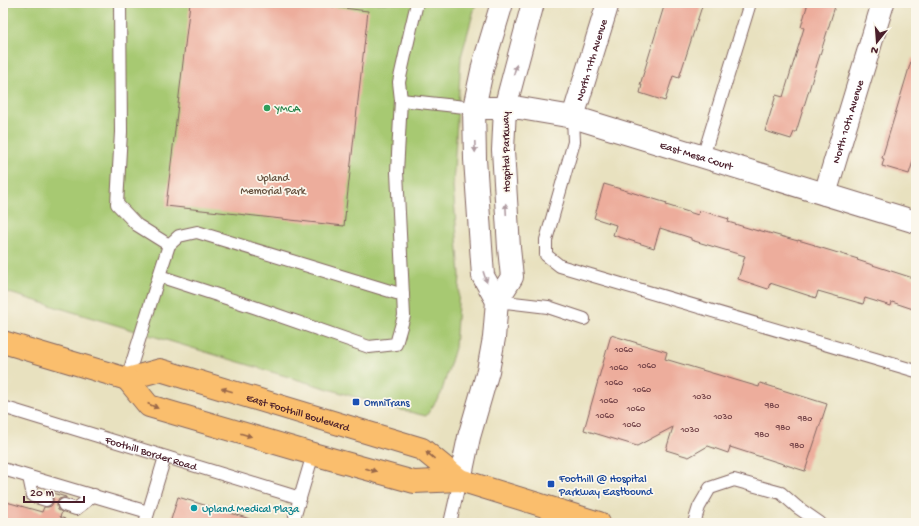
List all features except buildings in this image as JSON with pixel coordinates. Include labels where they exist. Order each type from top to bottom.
[{"type":"main road","points":[[3,342],[127,379]]},
{"type":"main road","name":"East Foothill Boulevard","points":[[460,480],[422,449],[160,370],[127,379],[149,406],[414,482],[460,480],[600,523]]},
{"type":"street","points":[[497,301],[483,276],[475,159],[474,108],[483,66],[502,3]]},
{"type":"street","name":"Hospital Parkway","points":[[460,480],[469,437],[488,371],[494,338],[497,301],[512,277],[503,150],[505,108],[533,3]]},
{"type":"street","name":"North 11th Avenue","points":[[573,117],[608,3]]},
{"type":"street","name":"North 10th Avenue","points":[[825,194],[883,3]]},
{"type":"street","name":"East Mesa Court","points":[[474,108],[520,108],[573,117],[916,222]]},
{"type":"lane","points":[[120,3],[121,132],[117,204],[137,225],[169,245]]},
{"type":"lane","points":[[159,276],[369,347],[396,344],[404,316],[397,172],[401,100],[399,82],[417,3]]},
{"type":"lane","points":[[703,157],[750,3]]},
{"type":"lane","points":[[401,100],[474,108]]},
{"type":"lane","points":[[573,117],[574,142],[546,240],[546,255],[560,266],[916,371]]},
{"type":"lane","points":[[127,379],[169,245],[179,236],[197,232],[402,295]]},
{"type":"lane","points":[[497,301],[548,307],[584,319]]},
{"type":"lane","name":"Foothill Border Road","points":[[3,407],[300,498]]},
{"type":"lane","points":[[295,515],[313,454]]},
{"type":"lane","points":[[3,469],[94,495],[147,517],[164,457]]},
{"type":"lane","points":[[29,477],[33,496],[46,500]]},
{"type":"lane","points":[[450,523],[460,480]]},
{"type":"lane","points":[[694,523],[699,506],[710,488],[734,480],[781,493],[820,523]]},
{"type":"lane","points":[[64,505],[76,509],[94,495]]},
{"type":"green space","name":"Upland Memorial Park","points":[[3,3],[476,3],[461,57],[453,186],[460,275],[455,348],[441,394],[426,416],[385,406],[3,291]]},
{"type":"place","name":"YMCA","points":[[267,108]]},
{"type":"place","name":"OmniTrans","points":[[356,402]]},
{"type":"place","name":"Foothill @ Hospital Parkway Eastbound","points":[[551,484]]},
{"type":"place","name":"Upland Medical Plaza","points":[[194,508]]}]
